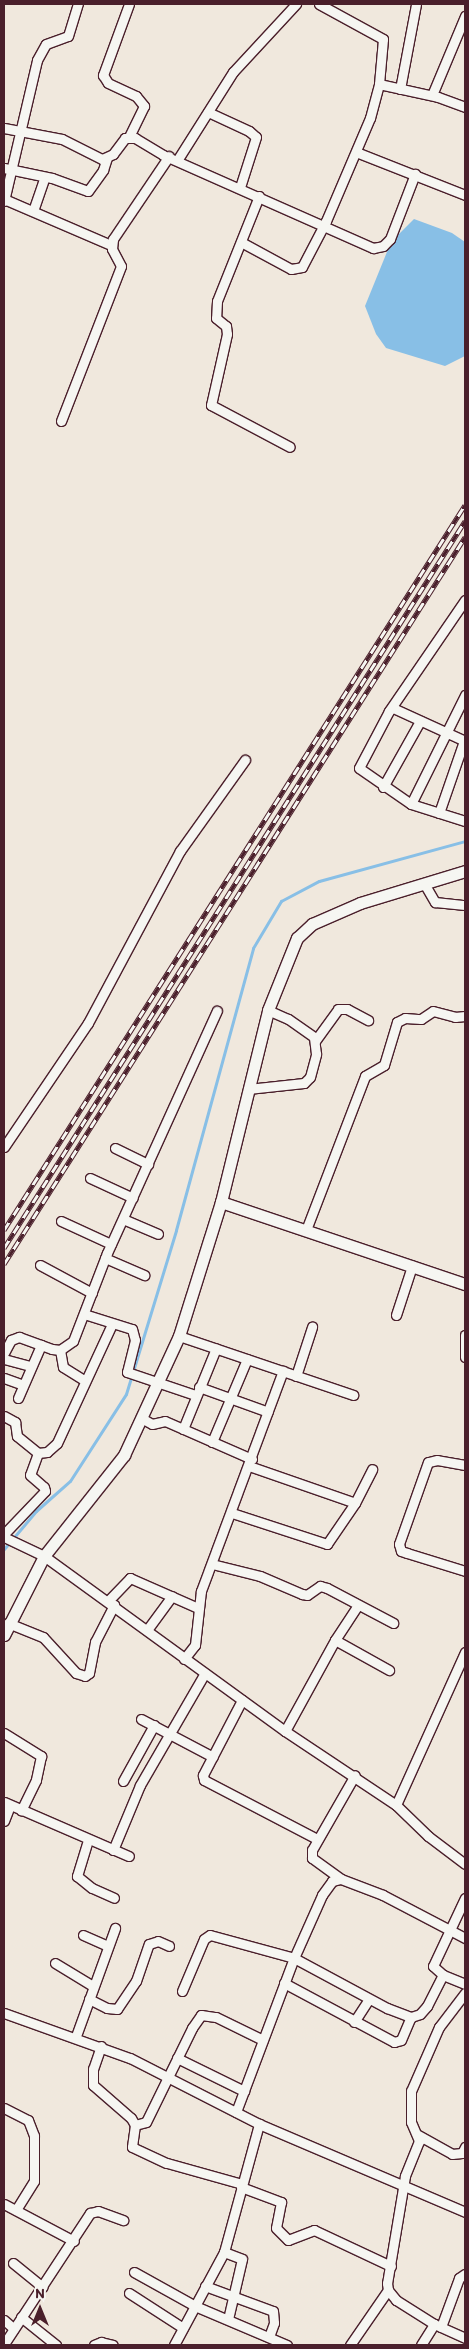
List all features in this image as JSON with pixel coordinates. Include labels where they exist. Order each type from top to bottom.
[{"type":"street","points":[[61,421],[121,266],[111,245],[4,200],[8,169],[22,131],[42,48],[68,36],[78,4]]},
{"type":"street","points":[[8,169],[45,177],[88,191],[99,178],[107,158],[129,137],[144,106],[136,96],[108,83],[103,76],[129,4]]},
{"type":"street","points":[[111,245],[208,112],[233,72],[296,4]]},
{"type":"street","points":[[241,242],[297,270],[323,226],[356,152],[379,84],[383,39],[319,4]]},
{"type":"street","points":[[400,89],[416,4]]},
{"type":"street","points":[[432,95],[465,16]]},
{"type":"street","points":[[379,84],[432,95],[465,107]]},
{"type":"street","points":[[208,112],[249,131],[256,138],[240,188]]},
{"type":"street","points":[[4,128],[62,139],[107,158]]},
{"type":"street","points":[[129,137],[363,246],[383,246],[390,239],[415,174]]},
{"type":"street","points":[[356,152],[465,195]]},
{"type":"street","points":[[32,211],[45,177]]},
{"type":"street","points":[[259,196],[217,301],[216,318],[226,326],[227,334],[211,405],[290,447]]},
{"type":"street","points":[[465,600],[418,666],[359,768],[383,787],[411,804],[465,820]]},
{"type":"street","points":[[411,804],[465,695]]},
{"type":"street","points":[[393,708],[465,741],[439,813]]},
{"type":"street","points":[[383,787],[420,722]]},
{"type":"street","points":[[4,1147],[88,1023],[180,851],[245,760]]},
{"type":"street","points":[[4,1635],[8,1623],[44,1556],[110,1476],[143,1420],[179,1336],[221,1202],[268,1010],[292,948],[304,930],[360,903],[426,885],[465,871]]},
{"type":"street","points":[[426,885],[430,896],[439,904],[465,905]]},
{"type":"street","points":[[248,1089],[304,1083],[310,1078],[316,1054],[315,1041],[338,1009],[347,1009],[368,1020]]},
{"type":"street","points":[[268,1010],[299,1025],[315,1041]]},
{"type":"street","points":[[60,1350],[73,1340],[111,1244],[217,1011]]},
{"type":"street","points":[[306,1230],[364,1076],[384,1065],[397,1022],[405,1018],[421,1019],[433,1011],[455,1017],[465,1016]]},
{"type":"street","points":[[114,1148],[148,1164]]},
{"type":"street","points":[[90,1178],[133,1198]]},
{"type":"street","points":[[221,1202],[465,1284]]},
{"type":"street","points":[[123,1219],[158,1234]]},
{"type":"street","points":[[61,1221],[111,1244]]},
{"type":"street","points":[[105,1258],[144,1275]]},
{"type":"street","points":[[40,1265],[92,1293]]},
{"type":"street","points":[[396,1315],[412,1266]]},
{"type":"street","points":[[84,1314],[132,1329],[135,1333],[131,1374],[158,1384],[230,1399],[268,1412]]},
{"type":"street","points":[[4,1416],[15,1422],[17,1436],[38,1453],[47,1452],[57,1443],[112,1324]]},
{"type":"street","points":[[296,1376],[312,1327]]},
{"type":"street","points":[[465,1335],[465,1357]]},
{"type":"street","points":[[179,1336],[353,1395]]},
{"type":"street","points":[[4,1353],[15,1338],[60,1350]]},
{"type":"street","points":[[18,1398],[41,1345]]},
{"type":"street","points":[[183,1429],[216,1348]]},
{"type":"street","points":[[60,1350],[63,1367],[86,1382]]},
{"type":"street","points":[[4,1359],[31,1366]]},
{"type":"street","points":[[212,1442],[247,1359]]},
{"type":"street","points":[[184,1659],[195,1645],[198,1608],[212,1564],[283,1371]]},
{"type":"street","points":[[4,1378],[24,1385]]},
{"type":"street","points":[[143,1420],[152,1424],[165,1421],[212,1442],[250,1463],[355,1503]]},
{"type":"street","points":[[38,1453],[30,1475],[44,1486],[44,1491],[5,1536],[17,1544],[44,1556],[285,1731],[396,1805],[428,1836],[465,1864]]},
{"type":"street","points":[[465,1465],[437,1460],[428,1462],[399,1544],[401,1551],[465,1572]]},
{"type":"street","points":[[232,1513],[327,1544],[355,1503],[372,1469]]},
{"type":"street","points":[[212,1564],[260,1576],[302,1594],[307,1595],[320,1586],[327,1588],[393,1623]]},
{"type":"street","points":[[8,1623],[43,1637],[76,1674],[85,1676],[89,1673],[94,1642],[111,1603],[130,1578],[198,1608]]},
{"type":"street","points":[[147,1630],[172,1596]]},
{"type":"street","points":[[285,1731],[335,1640],[358,1605]]},
{"type":"street","points":[[335,1640],[389,1670]]},
{"type":"street","points":[[396,1805],[465,1652]]},
{"type":"street","points":[[114,1850],[137,1792],[204,1673]]},
{"type":"street","points":[[242,1700],[203,1776],[208,1785],[317,1839]]},
{"type":"street","points":[[141,1719],[170,1732],[212,1756]]},
{"type":"street","points":[[123,1781],[154,1725]]},
{"type":"street","points":[[4,1733],[41,1756],[36,1780],[21,1811]]},
{"type":"street","points":[[355,1776],[317,1839],[312,1858],[341,1879],[383,1895],[465,1938]]},
{"type":"street","points":[[4,1821],[7,1804],[129,1856]]},
{"type":"street","points":[[88,1840],[77,1876],[92,1888],[114,1898]]},
{"type":"street","points":[[236,2112],[294,1958],[326,1887],[341,1879]]},
{"type":"street","points":[[465,1898],[449,1929],[434,1966],[443,1975],[465,1984]]},
{"type":"street","points":[[76,2036],[115,1928]]},
{"type":"street","points":[[83,1935],[108,1946]]},
{"type":"street","points":[[182,1991],[206,1936],[216,1936],[294,1958],[369,1999],[411,2017],[420,2014],[427,2006],[443,1975]]},
{"type":"street","points":[[90,1999],[107,2008],[117,2009],[136,1981],[149,1944],[158,1941],[169,1946]]},
{"type":"street","points":[[55,1963],[93,1986]]},
{"type":"street","points":[[284,1984],[354,2022],[398,2042],[411,2017]]},
{"type":"street","points":[[465,1993],[439,2027],[411,2091],[411,2122],[418,2135],[452,2154],[462,2153],[465,2147]]},
{"type":"street","points":[[354,2022],[369,1999]]},
{"type":"street","points":[[4,2013],[101,2046],[168,2077],[259,2124],[404,2184],[465,2212]]},
{"type":"street","points":[[135,2125],[146,2122],[177,2058],[201,2015],[216,2017],[263,2040]]},
{"type":"street","points":[[101,2046],[93,2069],[93,2085],[135,2125]]},
{"type":"street","points":[[177,2058],[244,2091]]},
{"type":"street","points":[[4,2108],[28,2120],[34,2136],[34,2181],[16,2210]]},
{"type":"street","points":[[174,2345],[224,2252],[259,2124]]},
{"type":"street","points":[[135,2125],[132,2147],[137,2151],[195,2172],[242,2186],[282,2202],[276,2228],[288,2240],[314,2230],[391,2266]]},
{"type":"street","points":[[350,2345],[388,2290],[404,2184],[418,2135]]},
{"type":"street","points":[[4,2204],[74,2241]]},
{"type":"street","points":[[4,2344],[94,2211],[123,2220]]},
{"type":"street","points":[[224,2252],[242,2259],[228,2319]]},
{"type":"street","points":[[13,2263],[43,2287]]},
{"type":"street","points":[[134,2272],[195,2306],[287,2345]]},
{"type":"street","points":[[421,2345],[437,2325],[459,2278],[465,2274]]},
{"type":"street","points":[[205,2286],[234,2294],[273,2311],[274,2323],[269,2338]]},
{"type":"street","points":[[388,2290],[396,2300],[437,2325],[465,2338]]},
{"type":"street","points":[[129,2292],[183,2328]]},
{"type":"street","points":[[21,2317],[56,2345]]},
{"type":"street","points":[[4,2320],[14,2329]]},
{"type":"street","points":[[94,2345],[101,2342],[113,2345]]},
{"type":"water","points":[[414,219],[452,233],[465,242],[465,356],[445,366],[386,348],[376,334],[365,306],[391,242]]},
{"type":"waterway","points":[[4,1549],[36,1511],[70,1481],[126,1394],[176,1230],[253,948],[281,901],[319,881],[465,841]]},
{"type":"railway","points":[[4,1230],[465,505]]},
{"type":"railway","points":[[4,1248],[465,521]]},
{"type":"railway","points":[[4,1264],[465,537]]}]
